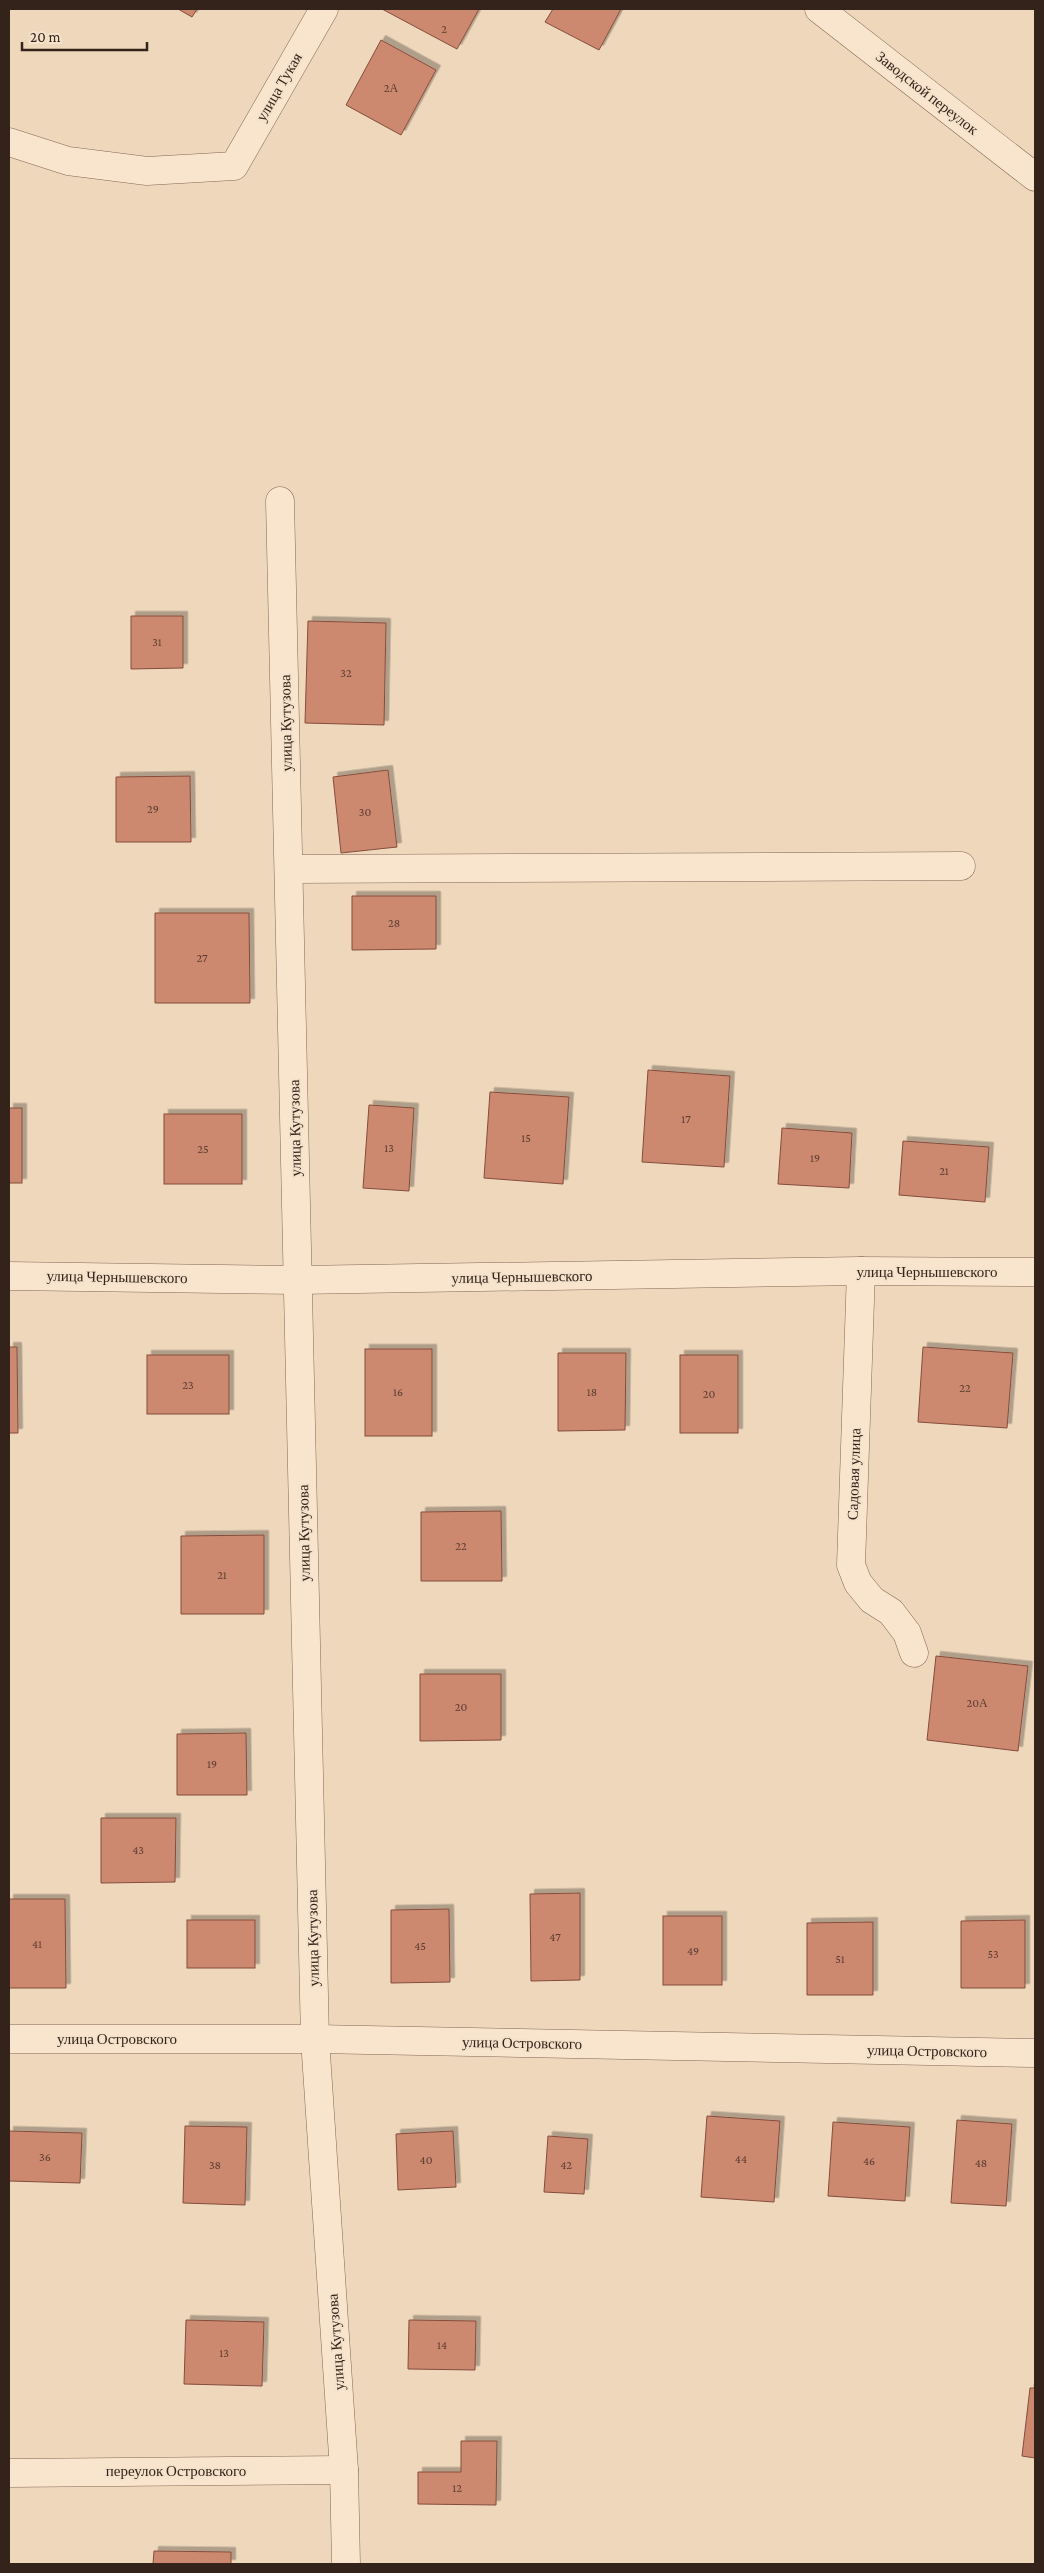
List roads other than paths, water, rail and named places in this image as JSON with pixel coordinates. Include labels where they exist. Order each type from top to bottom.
[{"type":"street","name":"улица Тукая","points":[[9,142],[68,161],[147,171],[234,166],[324,9]]},
{"type":"street","name":"Заводской переулок","points":[[819,9],[1035,177]]},
{"type":"street","name":"улица Кутузова","points":[[280,501],[315,2039],[344,2470],[346,2564]]},
{"type":"street","points":[[289,869],[961,866]]},
{"type":"street","name":"улица Чернышевского","points":[[9,1276],[298,1280],[861,1271],[1035,1272]]},
{"type":"street","name":"Садовая улица","points":[[861,1271],[851,1565],[858,1583],[872,1600],[891,1612],[907,1633],[914,1653]]},
{"type":"street","name":"улица Островского","points":[[9,2039],[315,2039],[1035,2053]]},
{"type":"street","name":"переулок Островского","points":[[9,2473],[344,2470]]}]
